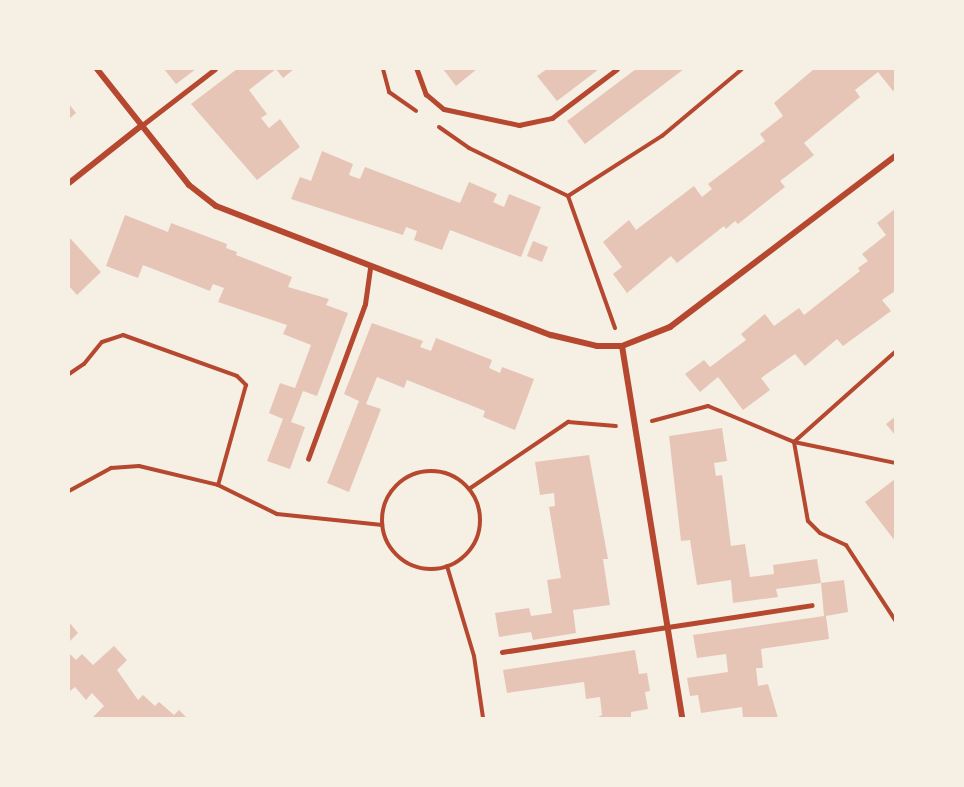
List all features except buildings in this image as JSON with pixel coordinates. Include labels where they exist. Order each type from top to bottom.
[{"type":"street","points":[[98,69],[189,185],[216,206],[370,267],[576,343],[622,346],[670,327],[697,309],[895,156]]},
{"type":"street","points":[[69,183],[141,126]]},
{"type":"street","points":[[622,346],[682,718]]},
{"type":"lane","points":[[141,126],[215,69]]},
{"type":"lane","points":[[417,69],[426,94],[444,109],[519,125],[552,118],[617,69]]},
{"type":"lane","points":[[308,459],[365,304],[370,267]]},
{"type":"lane","points":[[502,652],[811,605]]},
{"type":"path","points":[[383,69],[389,92],[425,117]]},
{"type":"path","points":[[568,196],[662,136],[742,69]]},
{"type":"path","points":[[434,123],[469,148],[568,196],[622,346]]},
{"type":"path","points":[[69,374],[84,364],[102,342],[123,335],[136,337],[237,376],[246,385],[218,485]]},
{"type":"path","points":[[794,442],[895,352]]},
{"type":"path","points":[[647,422],[708,406],[794,442],[895,463]]},
{"type":"path","points":[[469,489],[568,422],[616,426]]},
{"type":"path","points":[[794,442],[808,521],[820,533],[846,545],[895,620]]},
{"type":"path","points":[[69,490],[111,468],[139,466],[218,485],[277,514],[382,525]]},
{"type":"path","points":[[418,472],[439,472],[459,480],[469,489],[480,517],[478,533],[471,547],[447,566],[418,567],[404,561],[393,552],[382,525],[387,498],[405,478],[418,472]]},
{"type":"path","points":[[447,566],[474,656],[483,718]]}]
